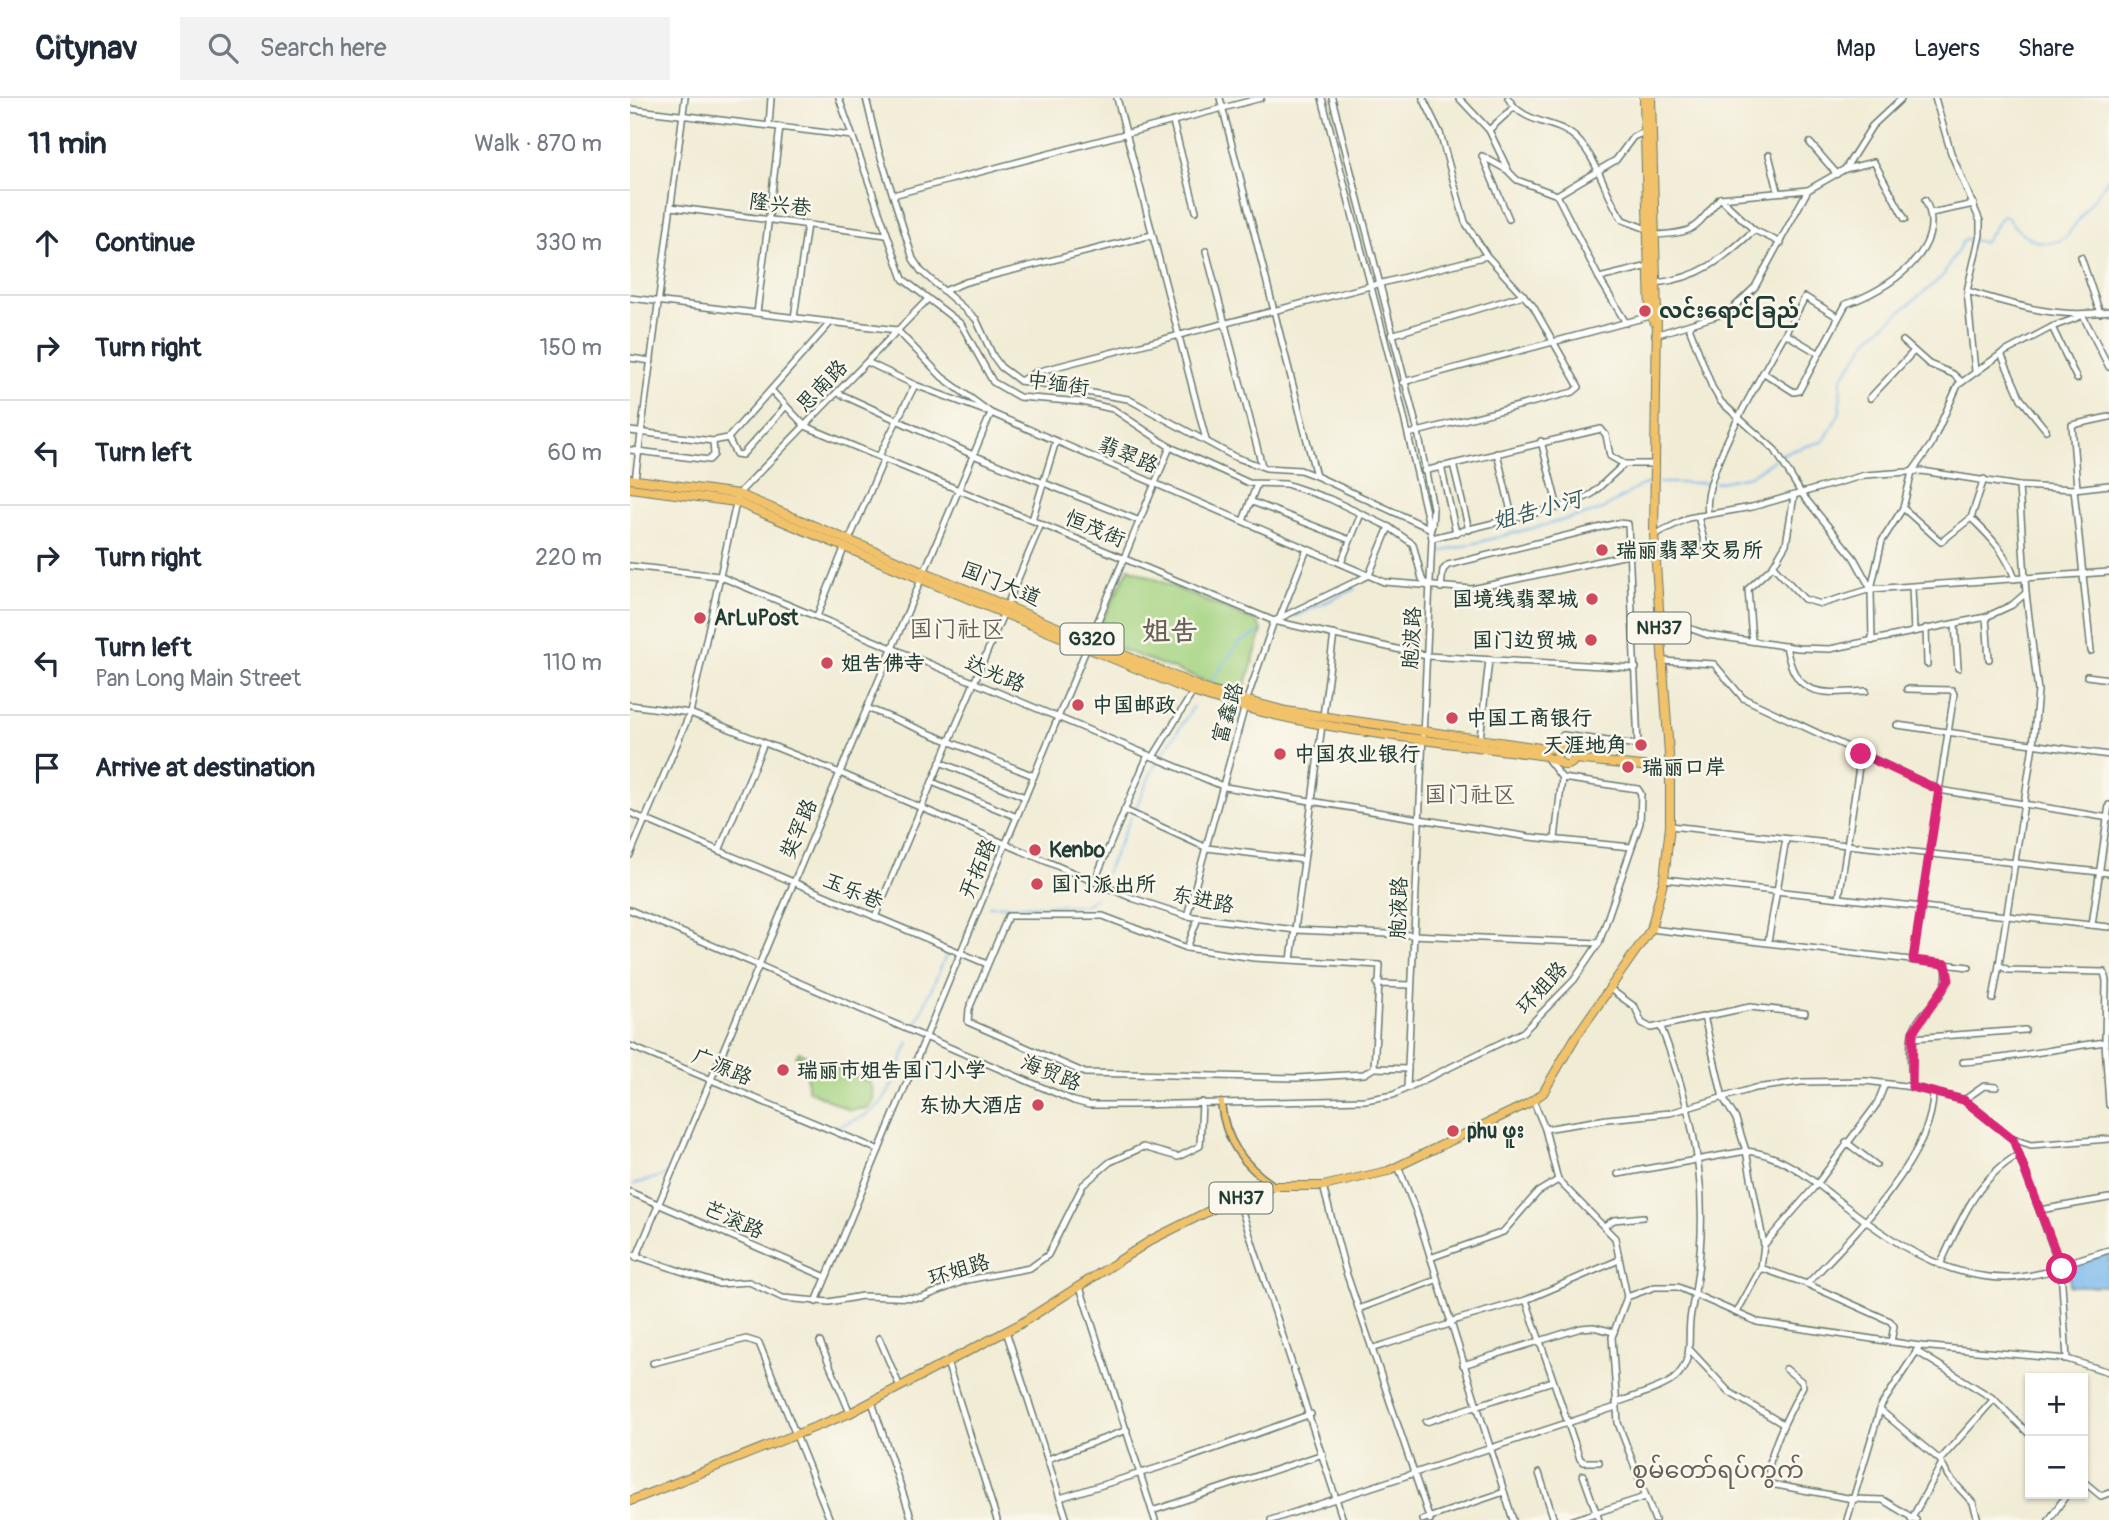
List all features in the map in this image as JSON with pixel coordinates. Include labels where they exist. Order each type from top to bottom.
[{"type":"highway","name":"NH37","points":[[1644,98],[1656,283],[1654,318]]},
{"type":"highway","name":"NH37","points":[[630,1501],[850,1413],[1006,1331],[1153,1239],[1238,1199],[1273,1186],[1323,1185],[1398,1167],[1543,1093],[1569,1046],[1651,929],[1664,879],[1670,826],[1670,769],[1654,536],[1655,335],[1649,266],[1651,98]]},
{"type":"highway","name":"国门大道","points":[[632,482],[737,498],[1245,705]]},
{"type":"highway","name":"国门大道","points":[[1089,643],[1193,692],[1245,705],[1322,721],[1546,752],[1567,747]]},
{"type":"highway","name":"国门大道","points":[[1423,734],[1480,738],[1546,752],[1564,765]]},
{"type":"highway","points":[[1567,747],[1574,751],[1575,759],[1570,765],[1564,765],[1556,756],[1558,750],[1567,747]]},
{"type":"highway","points":[[1575,759],[1670,769]]},
{"type":"main road","points":[[1221,1103],[1224,1125],[1248,1168],[1273,1186]]},
{"type":"street","points":[[632,482],[642,432],[685,98]]},
{"type":"street","points":[[769,125],[771,98]]},
{"type":"street","name":"中缅街","points":[[839,98],[903,279],[961,324],[993,382],[1019,397],[1082,402],[1113,410],[1170,447],[1257,484],[1286,484],[1389,527],[1413,544],[1422,579],[1431,587]]},
{"type":"street","points":[[866,98],[913,259],[921,271],[976,318],[993,356],[1001,367],[1020,381],[1128,399],[1235,457],[1262,466],[1300,470],[1431,529]]},
{"type":"street","points":[[1117,98],[1176,334],[1206,440]]},
{"type":"street","points":[[1220,98],[1316,476]]},
{"type":"street","points":[[893,195],[1261,98]]},
{"type":"street","points":[[1322,98],[1431,529]]},
{"type":"street","points":[[1332,98],[1418,432],[1433,508],[1431,529]]},
{"type":"street","points":[[1409,434],[1578,390],[1555,342],[1524,295],[1487,256],[1465,222],[1440,133],[1423,98]]},
{"type":"street","points":[[1459,98],[1489,130],[1509,172]]},
{"type":"street","points":[[1508,98],[1520,114],[1564,130],[1577,139],[1599,171],[1623,220],[1651,232],[1684,234],[1692,230],[1720,198],[1808,190],[1837,174],[1844,169],[1872,126],[1902,98]]},
{"type":"street","points":[[1935,98],[1951,153],[1980,220],[1978,245],[1967,291],[1975,371]]},
{"type":"street","points":[[1489,130],[1514,107]]},
{"type":"street","points":[[630,108],[852,135]]},
{"type":"street","points":[[1173,122],[1196,211]]},
{"type":"street","points":[[757,313],[780,127]]},
{"type":"street","points":[[1557,195],[1616,160],[1633,137],[1645,132]]},
{"type":"street","points":[[1810,143],[1837,174]]},
{"type":"street","points":[[1337,155],[1346,152]]},
{"type":"street","points":[[1769,155],[1778,191]]},
{"type":"street","points":[[1509,219],[1482,156],[1525,184],[1557,195],[1599,278],[1626,323]]},
{"type":"street","points":[[1844,169],[1874,162],[1905,219]]},
{"type":"street","points":[[1655,335],[1689,327],[1729,312],[1755,287],[1808,190]]},
{"type":"street","points":[[1720,198],[1754,230],[1781,243]]},
{"type":"street","points":[[1764,373],[1797,392],[1846,304],[1872,294],[1925,249],[1931,213],[1925,200]]},
{"type":"street","points":[[1931,213],[1974,204]]},
{"type":"street","name":"隆兴巷","points":[[671,207],[886,234]]},
{"type":"street","points":[[1352,214],[1362,211]]},
{"type":"street","points":[[793,318],[807,225]]},
{"type":"street","points":[[1656,283],[1682,280],[1700,274],[1754,230]]},
{"type":"street","points":[[944,291],[966,282],[1152,235]]},
{"type":"street","points":[[1206,251],[1262,466]]},
{"type":"street","points":[[1020,381],[1036,372],[1176,334],[1274,312],[1487,256]]},
{"type":"street","points":[[2081,257],[2100,313]]},
{"type":"street","points":[[1599,278],[1649,266]]},
{"type":"street","points":[[1967,291],[2024,309],[2081,316]]},
{"type":"street","points":[[1384,337],[1524,295]]},
{"type":"street","points":[[1708,513],[1706,501],[1712,480],[1739,418],[1807,296],[1838,317]]},
{"type":"street","points":[[630,298],[897,330]]},
{"type":"street","name":"思南路","points":[[737,498],[928,299]]},
{"type":"street","points":[[1872,641],[1871,589],[1882,541],[1903,508],[1912,472],[1931,445],[1962,382],[2001,354],[2052,327],[2081,316],[2109,311]]},
{"type":"street","points":[[2081,316],[2109,367]]},
{"type":"street","points":[[1396,383],[1654,318]]},
{"type":"street","points":[[630,431],[713,441],[728,439],[831,322]]},
{"type":"street","points":[[1689,327],[1712,387],[1721,402],[1778,457],[1801,493],[1854,558],[1871,589]]},
{"type":"street","points":[[2052,327],[2077,379]]},
{"type":"street","name":"翡翠路","points":[[897,330],[942,377],[991,413],[1392,583],[1441,588],[1494,587],[1632,554]]},
{"type":"street","points":[[1786,334],[1818,353]]},
{"type":"street","points":[[1903,341],[1929,364],[1954,374],[1962,382]]},
{"type":"street","points":[[1870,397],[1914,351]]},
{"type":"street","points":[[2001,354],[2021,399],[2046,430]]},
{"type":"street","points":[[630,358],[651,360]]},
{"type":"street","points":[[867,362],[991,413]]},
{"type":"street","points":[[817,616],[881,457],[915,384]]},
{"type":"street","name":"恒茂街","points":[[771,390],[805,426],[1277,619],[1427,656],[1636,668]]},
{"type":"street","points":[[838,393],[973,455],[1140,520]]},
{"type":"street","points":[[728,439],[736,454],[742,455],[786,407]]},
{"type":"street","name":"奘罕路","points":[[633,1256],[659,1205],[991,413]]},
{"type":"street","points":[[2091,651],[2082,574],[2072,425],[2109,417]]},
{"type":"street","points":[[1418,472],[1601,429],[1606,435],[1610,456],[1624,464],[1653,464]]},
{"type":"street","points":[[630,450],[709,460],[714,455],[713,441]]},
{"type":"street","points":[[1032,520],[1041,482],[1056,441]]},
{"type":"street","points":[[1541,441],[1558,509]]},
{"type":"street","name":"开拓路","points":[[816,1302],[1170,447]]},
{"type":"street","points":[[1497,453],[1513,520]]},
{"type":"street","points":[[1453,464],[1469,530]]},
{"type":"street","points":[[1432,538],[1558,509],[1592,494],[1624,464]]},
{"type":"street","points":[[1441,466],[1456,533]]},
{"type":"street","points":[[1654,536],[1708,513],[1752,508],[1854,477],[1912,472],[1984,479],[2019,486],[2076,488],[2109,485]]},
{"type":"street","points":[[1903,508],[1922,523],[1939,542],[1971,518],[1984,479]]},
{"type":"street","points":[[1243,521],[1257,484]]},
{"type":"street","points":[[1993,999],[2033,745],[2038,691],[2026,593],[2019,486]]},
{"type":"street","points":[[1752,640],[1748,589],[1773,566],[1788,539],[1794,496]]},
{"type":"street","points":[[630,855],[690,713],[737,498]]},
{"type":"street","points":[[1250,501],[1350,540]]},
{"type":"street","points":[[1341,563],[1361,514]]},
{"type":"street","points":[[1698,516],[1706,549]]},
{"type":"street","points":[[1971,518],[1993,539],[2008,560],[2015,579]]},
{"type":"street","points":[[1441,588],[1443,570],[1448,565],[1618,523],[1628,524],[1632,554],[1638,745],[1563,735],[1546,752],[1562,778],[1555,839]]},
{"type":"street","points":[[875,917],[1041,524]]},
{"type":"street","points":[[1277,619],[1369,575],[1389,527]]},
{"type":"street","name":"胞波路","points":[[1423,734],[1433,548],[1431,529]]},
{"type":"street","name":"富鑫路","points":[[1187,916],[1225,787],[1245,705],[1307,549]]},
{"type":"street","name":"达光路","points":[[630,566],[719,576],[1225,787],[1555,839],[1632,847]]},
{"type":"street","points":[[1773,566],[1808,601],[1830,603],[1871,589],[2109,572]]},
{"type":"street","points":[[1912,588],[1914,631]]},
{"type":"street","points":[[1659,629],[1689,628],[1708,635],[1830,649],[1986,617],[2012,605],[2026,593]]},
{"type":"street","points":[[1986,617],[1989,659]]},
{"type":"street","points":[[1955,624],[1958,668]]},
{"type":"street","points":[[1926,628],[1927,664]]},
{"type":"street","points":[[1291,960],[1334,634]]},
{"type":"street","points":[[1786,646],[1790,668],[1803,686],[1822,691],[1866,691]]},
{"type":"street","points":[[1480,738],[1489,660]]},
{"type":"street","points":[[1661,660],[1714,664],[1743,698],[1939,790],[2108,818]]},
{"type":"street","points":[[2087,676],[2109,679]]},
{"type":"street","points":[[1907,689],[1954,691],[1913,960]]},
{"type":"street","points":[[1094,882],[1155,757],[1193,692]]},
{"type":"street","name":"东进路","points":[[630,705],[690,713],[840,773],[1132,898],[1187,916],[1295,930],[1599,943]]},
{"type":"street","points":[[867,708],[1034,776]]},
{"type":"street","points":[[1897,725],[2109,755]]},
{"type":"street","name":"胞液路","points":[[1407,1088],[1423,734]]},
{"type":"street","points":[[719,851],[764,743]]},
{"type":"street","points":[[1839,898],[1861,754]]},
{"type":"street","points":[[940,762],[1025,797]]},
{"type":"street","name":"环姐路","points":[[1407,1088],[1523,1032],[1574,980],[1599,943],[1642,813],[1640,791],[1562,778]]},
{"type":"street","points":[[932,782],[1017,817]]},
{"type":"street","points":[[2092,925],[2109,806]]},
{"type":"street","name":"玉乐巷","points":[[630,813],[987,964]]},
{"type":"street","points":[[1130,813],[1206,848],[1304,860]]},
{"type":"street","points":[[1670,826],[2109,873]]},
{"type":"street","points":[[1768,943],[1786,839]]},
{"type":"street","points":[[1664,879],[2004,918],[2109,926]]},
{"type":"street","name":"海贸路","points":[[630,910],[1082,1103],[1130,1105],[1365,1100],[1393,1095],[1407,1088]]},
{"type":"street","points":[[1374,1068],[1380,965],[1291,960],[1187,948],[1103,916],[1008,916],[969,1009],[968,1022],[1085,1073],[1297,1078],[1364,1074],[1374,1068],[1408,1069]]},
{"type":"street","points":[[1187,948],[1198,918]]},
{"type":"street","points":[[1651,929],[1969,967]]},
{"type":"street","points":[[1912,1087],[1912,1038],[1915,1027],[1945,989],[1949,980],[1946,964]]},
{"type":"street","points":[[1999,964],[2008,970],[2100,971],[2108,980],[2105,1042],[2109,1105]]},
{"type":"street","points":[[1377,984],[1411,985]]},
{"type":"street","points":[[1610,989],[1636,1007],[1642,1023],[1651,1028],[1750,1007],[1805,1013]]},
{"type":"street","points":[[1704,1016],[1723,1098],[1735,1119],[1746,1151],[1764,1245],[1761,1268],[1737,1312]]},
{"type":"street","points":[[1270,1520],[1566,1424],[1674,1379],[1691,1351],[1689,1327],[1697,1297],[1704,1197],[1684,1087],[1661,1027]]},
{"type":"street","points":[[1912,1038],[2025,1030]]},
{"type":"street","points":[[1963,1062],[2012,1059],[2033,1051],[2105,1042]]},
{"type":"street","name":"广源路","points":[[630,1046],[878,1150]]},
{"type":"street","points":[[1545,1129],[1607,1119],[1670,1114],[1755,1088],[1801,1082],[1885,1084],[1912,1087],[1964,1100],[2013,1139],[2031,1145],[2109,1139]]},
{"type":"street","points":[[1764,1245],[1817,1184],[1877,1104],[1885,1084]]},
{"type":"street","points":[[1964,1100],[1984,1086],[1996,1087]]},
{"type":"street","points":[[1807,1284],[1866,1222],[1899,1178],[1933,1108],[1933,1092]]},
{"type":"street","points":[[1533,1100],[1545,1129],[1558,1180],[1615,1237],[1627,1297],[1614,1332],[1612,1367],[1618,1423],[1655,1520]]},
{"type":"street","name":"环姐路","points":[[633,1256],[719,1284],[749,1282],[783,1298],[816,1302],[862,1296],[921,1298],[967,1280],[1030,1268],[1048,1255],[1083,1185],[1110,1162],[1143,1147],[1178,1157],[1200,1146],[1202,1102]]},
{"type":"street","points":[[2013,1139],[2061,1267],[2067,1359]]},
{"type":"street","points":[[1846,1142],[1876,1165]]},
{"type":"street","points":[[1619,1174],[1746,1151],[1773,1155],[1817,1184],[1886,1237],[1940,1265],[1979,1276],[2010,1278],[2061,1267],[2109,1251]]},
{"type":"street","points":[[1940,1265],[1968,1205],[1989,1175],[2018,1155]]},
{"type":"street","points":[[1398,1167],[1416,1211],[1513,1520]]},
{"type":"street","points":[[1430,1258],[1503,1232],[1538,1192],[1558,1180]]},
{"type":"street","points":[[1323,1185],[1345,1269],[1361,1308],[1429,1519]]},
{"type":"street","name":"芒滚路","points":[[630,1192],[826,1277]]},
{"type":"street","points":[[2040,1210],[2109,1198]]},
{"type":"street","points":[[1238,1199],[1311,1414],[1343,1520]]},
{"type":"street","points":[[1604,1226],[1614,1220],[1643,1217]]},
{"type":"street","points":[[1374,1348],[1526,1300],[1619,1260]]},
{"type":"street","points":[[1761,1268],[1807,1284],[1890,1321],[1894,1326],[1891,1342]]},
{"type":"street","points":[[1361,1308],[1436,1280]]},
{"type":"street","points":[[1627,1297],[1667,1285],[1678,1287],[1757,1322],[1891,1342],[1918,1349],[2067,1359],[2109,1372]]},
{"type":"street","points":[[1080,1287],[1155,1520]]},
{"type":"street","points":[[1526,1300],[1566,1424],[1581,1461],[1599,1462]]},
{"type":"street","points":[[1463,1365],[1581,1328],[1593,1326],[1614,1332]]},
{"type":"street","points":[[1006,1331],[1067,1520]]},
{"type":"street","points":[[879,1338],[900,1387]]},
{"type":"street","points":[[653,1363],[755,1339],[759,1343],[830,1520]]},
{"type":"street","points":[[820,1342],[850,1413]]},
{"type":"street","points":[[1918,1349],[1994,1399],[2025,1430]]},
{"type":"street","points":[[1847,1520],[1880,1410],[1918,1349]]},
{"type":"street","points":[[1691,1351],[1729,1392],[1783,1424]]},
{"type":"street","points":[[947,1362],[995,1520]]},
{"type":"street","points":[[1786,1369],[1801,1381],[1803,1386],[1783,1424],[1769,1473],[1770,1483],[1853,1499],[1883,1500],[1913,1519],[1941,1463],[1994,1399]]},
{"type":"street","points":[[1426,1422],[1553,1381]]},
{"type":"street","points":[[872,1402],[912,1520]]},
{"type":"street","points":[[1880,1410],[1941,1463],[1973,1503],[1978,1520]]},
{"type":"street","points":[[1060,1498],[1183,1460],[1311,1414]]},
{"type":"street","points":[[1048,1459],[1127,1430]]},
{"type":"street","points":[[1152,1511],[1323,1454]]},
{"type":"street","points":[[1539,1473],[1554,1520]]},
{"type":"street","points":[[1583,1475],[1599,1520]]},
{"type":"street","points":[[2088,1483],[2108,1495]]},
{"type":"street","points":[[1422,1520],[1504,1492]]},
{"type":"street","points":[[1573,1520],[1645,1497]]},
{"type":"street","points":[[2049,1520],[2064,1499]]},
{"type":"green space","points":[[1129,568],[1256,622],[1262,630],[1243,695],[1106,644],[1097,631]]},
{"type":"green space","points":[[799,1052],[871,1083],[874,1100],[869,1108],[849,1110],[808,1090],[806,1073],[816,1065],[796,1057]]},
{"type":"water","points":[[2109,1253],[2109,1286],[2070,1286],[2068,1266]]},
{"type":"waterway","points":[[1781,454],[1824,441],[1840,412],[1841,379],[1871,336],[1942,277],[1963,241],[1969,239],[1984,243],[2002,216],[2006,216],[2018,230],[2032,240],[2048,243],[2057,241],[2066,237],[2109,178]]},
{"type":"waterway","points":[[1715,483],[1750,476],[1777,458]]},
{"type":"waterway","name":"姐告小河","points":[[1437,553],[1602,510],[1640,486],[1650,483]]},
{"type":"waterway","points":[[1659,483],[1710,483]]},
{"type":"waterway","name":"姐告小河","points":[[1295,616],[1355,589]]},
{"type":"waterway","name":"姐告小河","points":[[1212,680],[1239,643],[1258,633]]},
{"type":"waterway","name":"姐告小河","points":[[1134,812],[1153,769],[1193,707]]},
{"type":"waterway","name":"姐告小河","points":[[1106,873],[1131,817]]},
{"type":"waterway","name":"姐告小河","points":[[989,906],[1085,905],[1095,898]]},
{"type":"waterway","name":"姐告小河","points":[[917,1022],[947,953]]},
{"type":"waterway","name":"姐告小河","points":[[835,1127],[868,1114],[886,1097],[909,1042]]},
{"type":"waterway","name":"姐告小河","points":[[634,1184],[666,1175]]},
{"type":"place","name":"လင်းရောင်ခြည်","points":[[1645,311]]},
{"type":"place","name":"瑞丽翡翠交易所","points":[[1602,550]]},
{"type":"place","name":"国境线翡翠城","points":[[1592,599]]},
{"type":"place","name":"ArLuPost","points":[[700,618]]},
{"type":"place","name":"国门边贸城","points":[[1591,640]]},
{"type":"place","name":"姐告佛寺","points":[[827,663]]},
{"type":"place","name":"中国邮政","points":[[1078,705]]},
{"type":"place","name":"中国工商银行","points":[[1452,718]]},
{"type":"place","name":"天涯地角","points":[[1641,745]]},
{"type":"place","name":"中国农业银行","points":[[1280,754]]},
{"type":"place","name":"瑞丽口岸","points":[[1628,767]]},
{"type":"place","name":"Kenbo","points":[[1035,850]]},
{"type":"place","name":"国门派出所","points":[[1037,884]]},
{"type":"place","name":"瑞丽市姐告国门小学","points":[[783,1070]]},
{"type":"place","name":"东协大酒店","points":[[1038,1105]]},
{"type":"place","name":"phu ဖူး","points":[[1453,1131]]},
{"type":"district","name":"国门社区","points":[[957,629]]},
{"type":"district","name":"姐告","points":[[1170,631]]},
{"type":"district","name":"国门社区","points":[[1470,794]]},
{"type":"district","name":"စွမ်တော်ရပ်ကွက်","points":[[1718,1470]]},
{"type":"route","points":[[1861,754],[1939,790],[1913,960],[1946,964],[1949,980],[1913,1032],[1912,1087],[1970,1103],[2013,1139],[2062,1269]]}]
